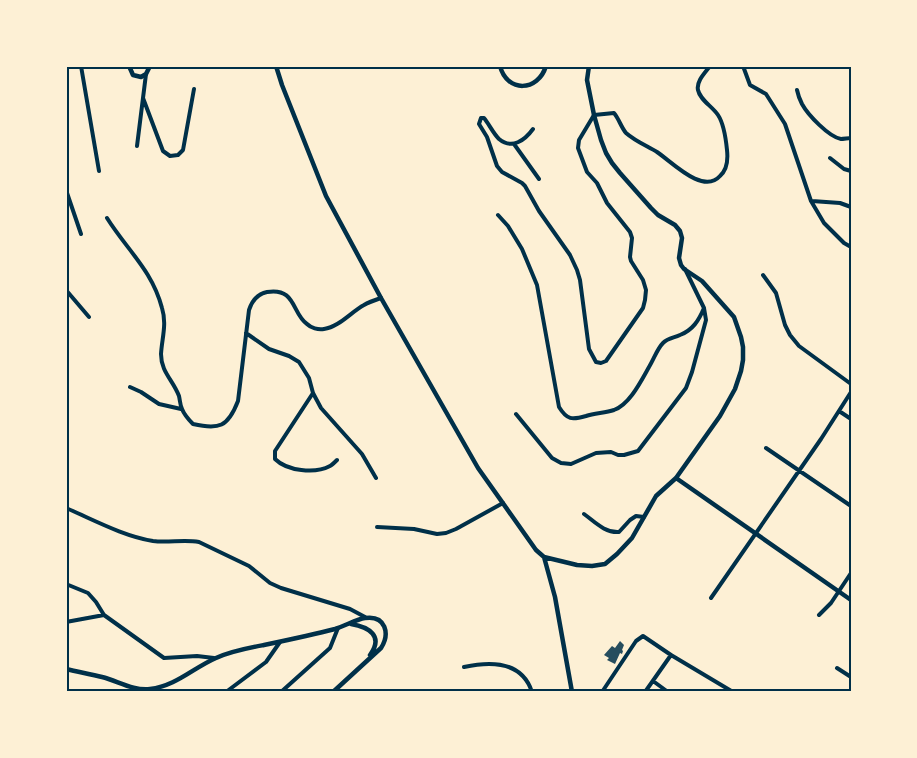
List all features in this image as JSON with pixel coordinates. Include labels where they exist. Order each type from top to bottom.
[{"type":"street","points":[[81,66],[99,171]]},
{"type":"street","points":[[129,66],[133,75],[146,74]]},
{"type":"street","points":[[137,146],[146,74],[150,66]]},
{"type":"street","points":[[276,66],[326,196],[381,298],[478,468],[536,550],[544,557],[592,566],[605,564],[617,554],[632,538],[656,496],[676,478],[720,416],[735,388],[741,371],[743,354],[741,337],[734,317],[702,282],[684,269]]},
{"type":"street","points":[[500,66],[502,75],[507,81],[522,86],[533,84],[541,78],[546,66]]},
{"type":"street","points":[[516,414],[552,458],[561,463],[571,464],[596,453],[611,452],[624,455],[638,452],[686,387],[706,320],[704,308],[681,265],[680,231],[651,208],[612,163],[601,140],[587,80],[589,66]]},
{"type":"street","points":[[594,115],[614,113],[627,133],[637,141],[694,178],[714,182],[724,171],[727,163],[727,150],[721,121],[698,90],[698,85],[710,66]]},
{"type":"street","points":[[743,66],[750,85],[766,94],[785,124],[811,201],[824,223],[851,247]]},
{"type":"street","points":[[143,98],[163,151],[170,156],[178,155],[183,150],[194,89]]},
{"type":"street","points":[[797,90],[801,103],[823,128],[840,139],[851,138]]},
{"type":"street","points":[[533,129],[527,137],[514,144],[506,143],[498,138],[484,118],[481,118],[479,124],[487,137],[497,166],[502,172],[525,186],[574,262],[580,280],[589,349],[596,362],[601,363],[606,361],[643,308],[646,290],[643,280],[631,261],[630,232],[587,172],[578,148],[579,140],[594,115]]},
{"type":"street","points":[[514,144],[539,179]]},
{"type":"street","points":[[830,158],[844,169],[851,171]]},
{"type":"street","points":[[66,190],[81,234]]},
{"type":"street","points":[[811,201],[840,202],[851,207]]},
{"type":"street","points":[[498,215],[508,226],[522,249],[537,285],[559,407],[563,414],[570,418],[607,412],[624,405],[651,365],[661,344],[694,327],[704,308]]},
{"type":"street","points":[[107,218],[151,278],[163,309],[165,323],[161,356],[165,373],[178,396],[181,409],[193,424],[207,428],[218,426],[226,422],[234,412],[238,401],[249,310],[252,301],[260,294],[278,291],[291,299],[300,317],[315,329],[334,326],[363,306],[381,298]]},
{"type":"street","points":[[763,275],[776,293],[790,335],[799,346],[851,384]]},
{"type":"street","points":[[66,290],[90,317]]},
{"type":"street","points":[[246,333],[269,349],[299,362],[309,378],[313,393],[321,408],[362,454],[376,478]]},
{"type":"street","points":[[130,387],[159,404],[181,409]]},
{"type":"street","points":[[711,598],[851,392]]},
{"type":"street","points":[[313,393],[275,451],[275,459],[280,464],[311,470],[331,466],[337,460]]},
{"type":"street","points":[[839,411],[851,419]]},
{"type":"street","points":[[765,448],[851,506]]},
{"type":"street","points":[[676,478],[851,600]]},
{"type":"street","points":[[377,527],[446,533],[503,503]]},
{"type":"street","points":[[66,508],[135,537],[153,541],[200,542],[249,566],[270,583],[281,588],[350,609],[366,618],[378,620],[386,632],[381,648],[333,692]]},
{"type":"street","points":[[584,513],[606,531],[613,533],[619,532],[636,516],[644,517]]},
{"type":"street","points":[[544,557],[555,597],[572,692]]},
{"type":"street","points":[[819,615],[831,603],[851,573]]},
{"type":"street","points":[[66,584],[88,593],[104,615],[164,658],[197,656],[215,658]]},
{"type":"street","points":[[350,609],[351,624]]},
{"type":"street","points":[[66,622],[104,615]]},
{"type":"street","points":[[66,669],[102,677],[136,689],[150,689],[179,680],[215,658],[236,651],[338,628],[366,618]]},
{"type":"street","points":[[351,624],[365,627],[375,638],[374,650],[367,660]]},
{"type":"street","points":[[281,692],[330,648],[338,628]]},
{"type":"street","points":[[602,692],[636,641],[642,637],[646,637],[671,655],[733,692]]},
{"type":"street","points":[[226,692],[266,662],[281,641]]},
{"type":"street","points":[[645,692],[671,655]]},
{"type":"street","points":[[464,667],[478,664],[503,664],[522,675],[532,692]]},
{"type":"street","points":[[837,668],[851,677]]},
{"type":"street","points":[[653,681],[668,692]]},
{"type":"building","points":[[620,641],[624,645],[623,651],[615,664],[607,660],[609,658],[604,655],[612,646],[615,648]]}]
